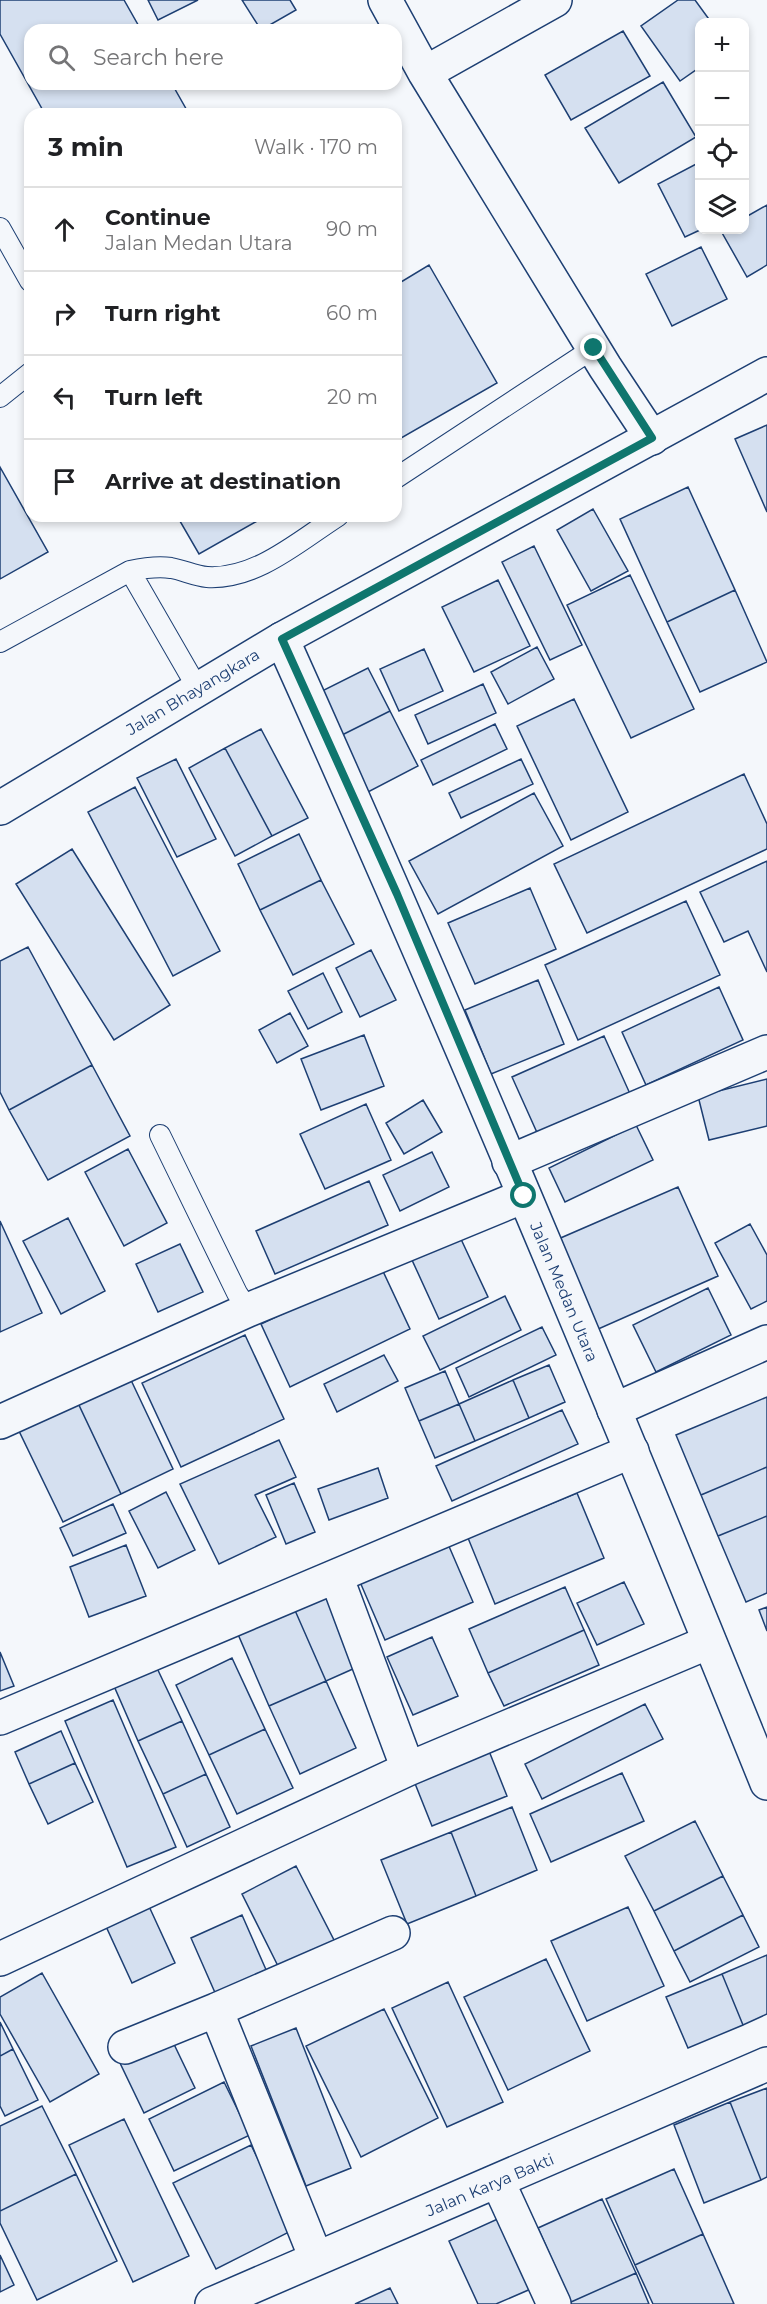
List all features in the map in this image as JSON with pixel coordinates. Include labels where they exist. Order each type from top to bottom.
[{"type":"street","points":[[386,0],[399,24]]},
{"type":"street","points":[[425,73],[555,0]]},
{"type":"street","points":[[402,30],[425,73],[652,438]]},
{"type":"street","name":"Jalan Bhayangkara","points":[[0,808],[282,639],[767,374]]},
{"type":"street","name":"Jalan Medan Utara","points":[[282,639],[397,894],[633,1451],[709,1641],[764,1766]]},
{"type":"street","points":[[509,1162],[767,1052]]},
{"type":"street","points":[[0,1422],[248,1310],[524,1196]]},
{"type":"street","points":[[614,1410],[767,1342]]},
{"type":"street","points":[[0,1718],[633,1451]]},
{"type":"street","points":[[336,1576],[408,1769]]},
{"type":"street","points":[[0,1959],[408,1769],[709,1641]]},
{"type":"street","points":[[125,2048],[393,1933]]},
{"type":"street","points":[[216,2010],[316,2258]]},
{"type":"street","name":"Jalan Karya Bakti","points":[[212,2304],[767,2064]]},
{"type":"street","points":[[498,2182],[554,2304]]},
{"type":"lane","points":[[0,228],[24,270]]},
{"type":"lane","points":[[402,474],[594,348]]},
{"type":"lane","points":[[0,398],[24,378]]},
{"type":"lane","points":[[0,642],[130,571],[161,567],[204,577],[221,577],[249,571],[264,564],[329,522]]},
{"type":"lane","points":[[130,571],[198,689]]},
{"type":"lane","points":[[160,1135],[237,1293],[248,1310]]},
{"type":"building","points":[[0,0],[124,0],[138,24],[24,24],[24,77],[0,34]]},
{"type":"building","points":[[148,0],[198,0],[158,20]]},
{"type":"building","points":[[242,0],[290,0],[296,10],[272,24],[257,24]]},
{"type":"building","points":[[678,0],[695,0],[708,18],[695,18],[695,70],[680,81],[641,26]]},
{"type":"building","points":[[623,31],[650,76],[571,120],[545,75]]},
{"type":"building","points":[[663,82],[695,138],[619,183],[585,128]]},
{"type":"building","points":[[32,90],[175,90],[186,108],[42,108]]},
{"type":"building","points":[[695,165],[695,232],[685,237],[658,184]]},
{"type":"building","points":[[767,205],[767,265],[747,277],[723,234],[749,234],[749,215]]},
{"type":"building","points":[[701,247],[727,299],[672,326],[646,274]]},
{"type":"building","points":[[429,265],[497,383],[402,438],[402,281]]},
{"type":"building","points":[[767,425],[767,512],[735,439]]},
{"type":"building","points":[[0,467],[24,510],[24,522],[31,522],[48,552],[0,579]]},
{"type":"building","points":[[688,487],[735,590],[667,622],[620,519]]},
{"type":"building","points":[[593,509],[628,571],[591,591],[557,530]]},
{"type":"building","points":[[180,522],[255,522],[199,554]]},
{"type":"building","points":[[534,546],[582,645],[550,660],[502,562]]},
{"type":"building","points":[[630,575],[694,709],[631,738],[567,605]]},
{"type":"building","points":[[498,580],[530,646],[474,672],[442,607]]},
{"type":"building","points":[[735,590],[767,662],[700,692],[667,622]]},
{"type":"building","points":[[537,647],[554,679],[508,704],[491,672]]},
{"type":"building","points":[[424,649],[443,691],[399,711],[380,669]]},
{"type":"building","points":[[368,668],[390,711],[340,736],[318,693]]},
{"type":"building","points":[[483,684],[496,713],[428,744],[415,715]]},
{"type":"building","points":[[574,699],[628,812],[571,840],[517,726]]},
{"type":"building","points":[[390,711],[418,766],[368,792],[340,736]]},
{"type":"building","points":[[495,724],[507,749],[433,785],[421,760]]},
{"type":"building","points":[[261,729],[308,818],[272,836],[225,748]]},
{"type":"building","points":[[225,748],[272,836],[235,856],[189,768]]},
{"type":"building","points":[[176,759],[216,839],[177,857],[137,778]]},
{"type":"building","points":[[521,759],[533,784],[461,818],[449,793]]},
{"type":"building","points":[[744,774],[767,824],[767,849],[587,933],[554,864]]},
{"type":"building","points":[[135,787],[220,951],[173,976],[88,812]]},
{"type":"building","points":[[534,793],[563,846],[438,914],[409,861]]},
{"type":"building","points":[[299,834],[321,880],[260,910],[238,864]]},
{"type":"building","points":[[72,849],[170,1005],[114,1040],[16,884]]},
{"type":"building","points":[[767,861],[767,972],[748,931],[724,942],[700,892]]},
{"type":"building","points":[[321,880],[354,944],[293,975],[260,910]]},
{"type":"building","points":[[530,888],[556,949],[475,984],[448,923]]},
{"type":"building","points":[[686,901],[720,975],[578,1040],[545,965]]},
{"type":"building","points":[[28,947],[92,1065],[9,1110],[0,1092],[0,961]]},
{"type":"building","points":[[371,950],[396,1000],[360,1017],[336,968]]},
{"type":"building","points":[[323,973],[342,1012],[308,1029],[288,991]]},
{"type":"building","points":[[538,980],[564,1044],[491,1074],[465,1010]]},
{"type":"building","points":[[719,987],[743,1040],[646,1085],[622,1032]]},
{"type":"building","points":[[290,1013],[308,1046],[277,1063],[259,1030]]},
{"type":"building","points":[[364,1035],[384,1086],[321,1110],[301,1059]]},
{"type":"building","points":[[604,1036],[631,1096],[539,1137],[512,1077]]},
{"type":"building","points":[[92,1065],[130,1136],[48,1180],[9,1110]]},
{"type":"building","points":[[767,1079],[767,1126],[709,1140],[698,1096]]},
{"type":"building","points":[[423,1100],[442,1132],[404,1154],[386,1123]]},
{"type":"building","points":[[366,1104],[391,1160],[325,1189],[300,1134]]},
{"type":"building","points":[[636,1125],[653,1160],[565,1202],[549,1168]]},
{"type":"building","points":[[128,1149],[167,1223],[124,1246],[85,1172]]},
{"type":"building","points":[[432,1152],[449,1187],[400,1211],[383,1175]]},
{"type":"building","points":[[369,1181],[388,1225],[275,1274],[256,1231]]},
{"type":"building","points":[[678,1187],[718,1276],[596,1330],[556,1240]]},
{"type":"building","points":[[68,1218],[105,1291],[61,1314],[23,1241]]},
{"type":"building","points":[[0,1221],[42,1313],[0,1332]]},
{"type":"building","points":[[750,1224],[767,1255],[767,1301],[751,1309],[715,1243]]},
{"type":"building","points":[[460,1237],[488,1297],[439,1319],[412,1260]]},
{"type":"building","points":[[180,1244],[203,1292],[158,1312],[136,1264]]},
{"type":"building","points":[[381,1267],[410,1329],[290,1387],[261,1324]]},
{"type":"building","points":[[708,1288],[731,1335],[656,1372],[633,1325]]},
{"type":"building","points":[[505,1296],[521,1330],[440,1370],[423,1336]]},
{"type":"building","points":[[542,1327],[556,1355],[469,1397],[456,1368]]},
{"type":"building","points":[[245,1335],[284,1419],[181,1467],[142,1383]]},
{"type":"building","points":[[384,1355],[398,1381],[337,1412],[324,1384]]},
{"type":"building","points":[[549,1365],[565,1402],[529,1418],[513,1380]]},
{"type":"building","points":[[445,1371],[459,1404],[419,1421],[405,1388]]},
{"type":"building","points":[[130,1378],[173,1469],[121,1494],[78,1403]]},
{"type":"building","points":[[513,1380],[529,1418],[475,1441],[459,1404]]},
{"type":"building","points":[[767,1397],[767,1467],[701,1495],[676,1435]]},
{"type":"building","points":[[78,1403],[121,1494],[63,1522],[19,1431]]},
{"type":"building","points":[[459,1404],[475,1441],[435,1458],[419,1421]]},
{"type":"building","points":[[562,1410],[578,1444],[452,1501],[436,1466]]},
{"type":"building","points":[[279,1440],[296,1477],[255,1495],[276,1537],[219,1564],[180,1484]]},
{"type":"building","points":[[767,1467],[767,1516],[718,1536],[701,1495]]},
{"type":"building","points":[[378,1468],[388,1498],[329,1520],[318,1489]]},
{"type":"building","points":[[294,1483],[315,1532],[286,1544],[266,1495]]},
{"type":"building","points":[[166,1492],[195,1550],[158,1568],[129,1511]]},
{"type":"building","points":[[577,1493],[604,1558],[495,1604],[468,1538]]},
{"type":"building","points":[[113,1504],[126,1533],[73,1556],[60,1528]]},
{"type":"building","points":[[767,1516],[767,1593],[746,1602],[718,1536]]},
{"type":"building","points":[[448,1544],[473,1602],[385,1640],[360,1582]]},
{"type":"building","points":[[126,1545],[146,1596],[89,1617],[70,1567]]},
{"type":"building","points":[[624,1582],[644,1624],[597,1645],[577,1603]]},
{"type":"building","points":[[327,1583],[364,1664],[326,1681],[290,1599]]},
{"type":"building","points":[[565,1587],[584,1630],[488,1673],[469,1629]]},
{"type":"building","points":[[290,1599],[326,1681],[269,1706],[234,1625]]},
{"type":"building","points":[[767,1607],[767,1631],[759,1610]]},
{"type":"building","points":[[584,1630],[599,1665],[504,1706],[488,1673]]},
{"type":"building","points":[[432,1637],[458,1696],[413,1715],[387,1657]]},
{"type":"building","points":[[0,1652],[14,1686],[0,1691]]},
{"type":"building","points":[[232,1658],[265,1729],[209,1755],[176,1685]]},
{"type":"building","points":[[156,1666],[182,1721],[138,1741],[114,1686]]},
{"type":"building","points":[[326,1681],[356,1748],[300,1774],[269,1706]]},
{"type":"building","points":[[113,1700],[176,1847],[127,1867],[65,1721]]},
{"type":"building","points":[[645,1704],[663,1739],[542,1799],[525,1764]]},
{"type":"building","points":[[182,1721],[206,1774],[163,1794],[138,1741]]},
{"type":"building","points":[[265,1729],[293,1788],[237,1814],[209,1755]]},
{"type":"building","points":[[61,1731],[75,1763],[29,1784],[15,1752]]},
{"type":"building","points":[[487,1746],[507,1796],[432,1826],[412,1776]]},
{"type":"building","points":[[75,1763],[93,1802],[48,1824],[29,1784]]},
{"type":"building","points":[[622,1773],[644,1821],[551,1862],[530,1814]]},
{"type":"building","points":[[206,1774],[230,1827],[187,1847],[163,1794]]},
{"type":"building","points":[[512,1807],[537,1870],[476,1896],[451,1832]]},
{"type":"building","points":[[695,1821],[723,1876],[654,1911],[625,1856]]},
{"type":"building","points":[[451,1832],[476,1896],[407,1924],[381,1860]]},
{"type":"building","points":[[296,1866],[335,1942],[280,1970],[242,1894]]},
{"type":"building","points":[[723,1876],[743,1915],[674,1951],[654,1911]]},
{"type":"building","points":[[147,1902],[175,1963],[132,1983],[104,1922]]},
{"type":"building","points":[[628,1907],[664,1986],[587,2021],[551,1941]]},
{"type":"building","points":[[242,1915],[271,1981],[220,2004],[191,1938]]},
{"type":"building","points":[[743,1915],[759,1947],[690,1982],[674,1951]]},
{"type":"building","points":[[767,1955],[767,2014],[743,2025],[722,1974]]},
{"type":"building","points":[[546,1959],[590,2051],[508,2090],[464,1997]]},
{"type":"building","points":[[42,1973],[99,2074],[50,2102],[0,2014],[0,1997]]},
{"type":"building","points":[[722,1974],[743,2025],[688,2048],[666,1997]]},
{"type":"building","points":[[448,1982],[503,2102],[447,2127],[392,2008]]},
{"type":"building","points":[[384,2009],[438,2118],[361,2157],[306,2046]]},
{"type":"building","points":[[0,2022],[13,2049],[0,2056]]},
{"type":"building","points":[[296,2028],[351,2168],[306,2186],[251,2046]]},
{"type":"building","points":[[171,2038],[195,2088],[144,2113],[120,2063]]},
{"type":"building","points":[[13,2049],[38,2100],[5,2116],[0,2106],[0,2056]]},
{"type":"building","points":[[224,2082],[250,2135],[174,2171],[149,2119]]},
{"type":"building","points":[[767,2088],[767,2177],[761,2180],[730,2102]]},
{"type":"building","points":[[730,2102],[761,2180],[704,2203],[674,2125]]},
{"type":"building","points":[[42,2106],[76,2174],[0,2211],[0,2126]]},
{"type":"building","points":[[124,2119],[189,2256],[133,2282],[69,2145]]},
{"type":"building","points":[[251,2145],[293,2230],[216,2269],[173,2183]]},
{"type":"building","points":[[674,2169],[703,2234],[635,2265],[606,2199]]},
{"type":"building","points":[[76,2174],[117,2261],[37,2300],[0,2223],[0,2211]]},
{"type":"building","points":[[602,2199],[636,2273],[571,2302],[538,2228]]},
{"type":"building","points":[[502,2217],[533,2288],[496,2304],[478,2304],[449,2241]]},
{"type":"building","points":[[703,2234],[734,2304],[653,2304],[635,2265]]},
{"type":"building","points":[[0,2255],[14,2285],[0,2292]]},
{"type":"building","points":[[636,2273],[649,2304],[571,2304],[571,2302]]},
{"type":"building","points":[[390,2288],[398,2304],[355,2304]]},
{"type":"route","points":[[524,1196],[397,894],[282,639],[652,438],[594,348]]}]
